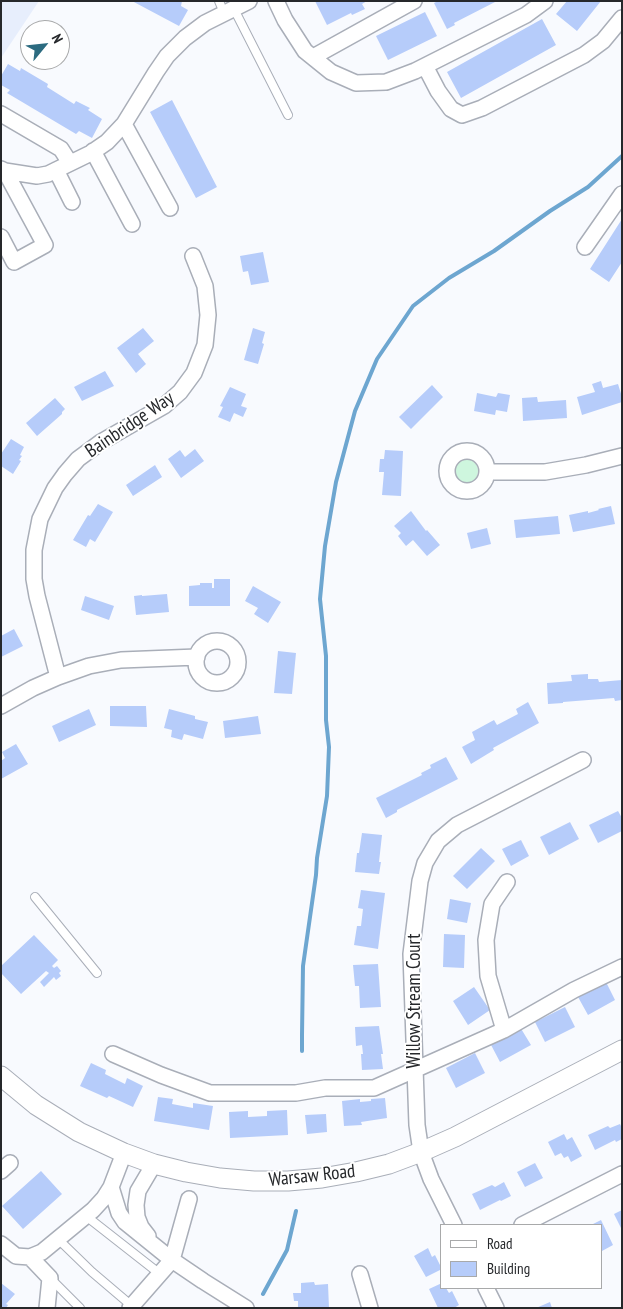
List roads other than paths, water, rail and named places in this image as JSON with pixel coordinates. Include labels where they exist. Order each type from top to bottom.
[{"type":"street","points":[[3,170],[37,176],[48,174],[94,151],[107,142],[124,124],[167,56],[185,38],[226,8],[249,1]]},
{"type":"street","points":[[276,1],[305,51],[331,72],[356,83],[386,82],[415,72],[526,15],[545,1]]},
{"type":"street","points":[[313,57],[414,1]]},
{"type":"street","points":[[425,66],[438,91],[451,109],[462,115],[482,108],[584,55],[603,41],[622,18]]},
{"type":"street","points":[[1,114],[61,149],[70,163]]},
{"type":"street","points":[[124,124],[170,208]]},
{"type":"street","points":[[94,151],[132,224]]},
{"type":"street","points":[[1,236],[14,262],[45,245],[3,170]]},
{"type":"street","points":[[56,170],[72,202]]},
{"type":"street","points":[[585,247],[622,194]]},
{"type":"street","name":"Bainbridge Way","points":[[58,676],[34,579],[34,550],[40,519],[55,488],[78,459],[101,442],[164,406],[180,392],[194,372],[205,345],[208,315],[205,286],[193,256]]},
{"type":"street","points":[[487,472],[545,472],[622,456]]},
{"type":"street","points":[[1,706],[58,676],[89,666],[121,660],[197,658]]},
{"type":"street","name":"Willow Stream Court","points":[[454,1224],[431,1179],[421,1152],[417,1125],[410,954],[420,882],[425,863],[438,841],[456,825],[583,760]]},
{"type":"street","points":[[504,1030],[488,976],[486,940],[492,904],[507,882]]},
{"type":"street","points":[[113,1054],[161,1075],[210,1093],[296,1093],[325,1088],[374,1088],[415,1068],[504,1030],[574,990],[622,967]]},
{"type":"street","name":"Warsaw Road","points":[[1,1076],[36,1104],[79,1132],[124,1153],[154,1164],[220,1178],[288,1181],[356,1172],[389,1164],[421,1152],[455,1137],[622,1050]]},
{"type":"street","points":[[1,1244],[16,1256],[30,1257],[42,1252],[86,1216],[104,1198],[111,1187],[124,1153]]},
{"type":"street","points":[[154,1164],[138,1192],[137,1217],[147,1235],[172,1260]]},
{"type":"street","points":[[524,1224],[622,1174]]},
{"type":"street","points":[[111,1187],[119,1213],[125,1222],[172,1260],[246,1308]]},
{"type":"street","points":[[131,1307],[172,1260],[189,1199]]},
{"type":"street","points":[[30,1257],[50,1278],[47,1308]]},
{"type":"street","points":[[360,1274],[370,1308]]},
{"type":"street","points":[[486,1289],[496,1308]]},
{"type":"lane","points":[[226,8],[288,115]]},
{"type":"lane","points":[[35,897],[97,973]]},
{"type":"lane","points":[[86,1216],[160,1274]]},
{"type":"lane","points":[[58,1239],[131,1307]]},
{"type":"lane","points":[[50,1278],[80,1308]]},
{"type":"waterway","points":[[302,1051],[303,966],[327,796],[329,747],[326,720],[326,656],[320,599],[325,546],[336,482],[355,411],[377,359],[413,306],[449,278],[494,251],[550,211],[588,187],[622,156]]},
{"type":"waterway","points":[[263,1294],[287,1250],[296,1211]]}]
